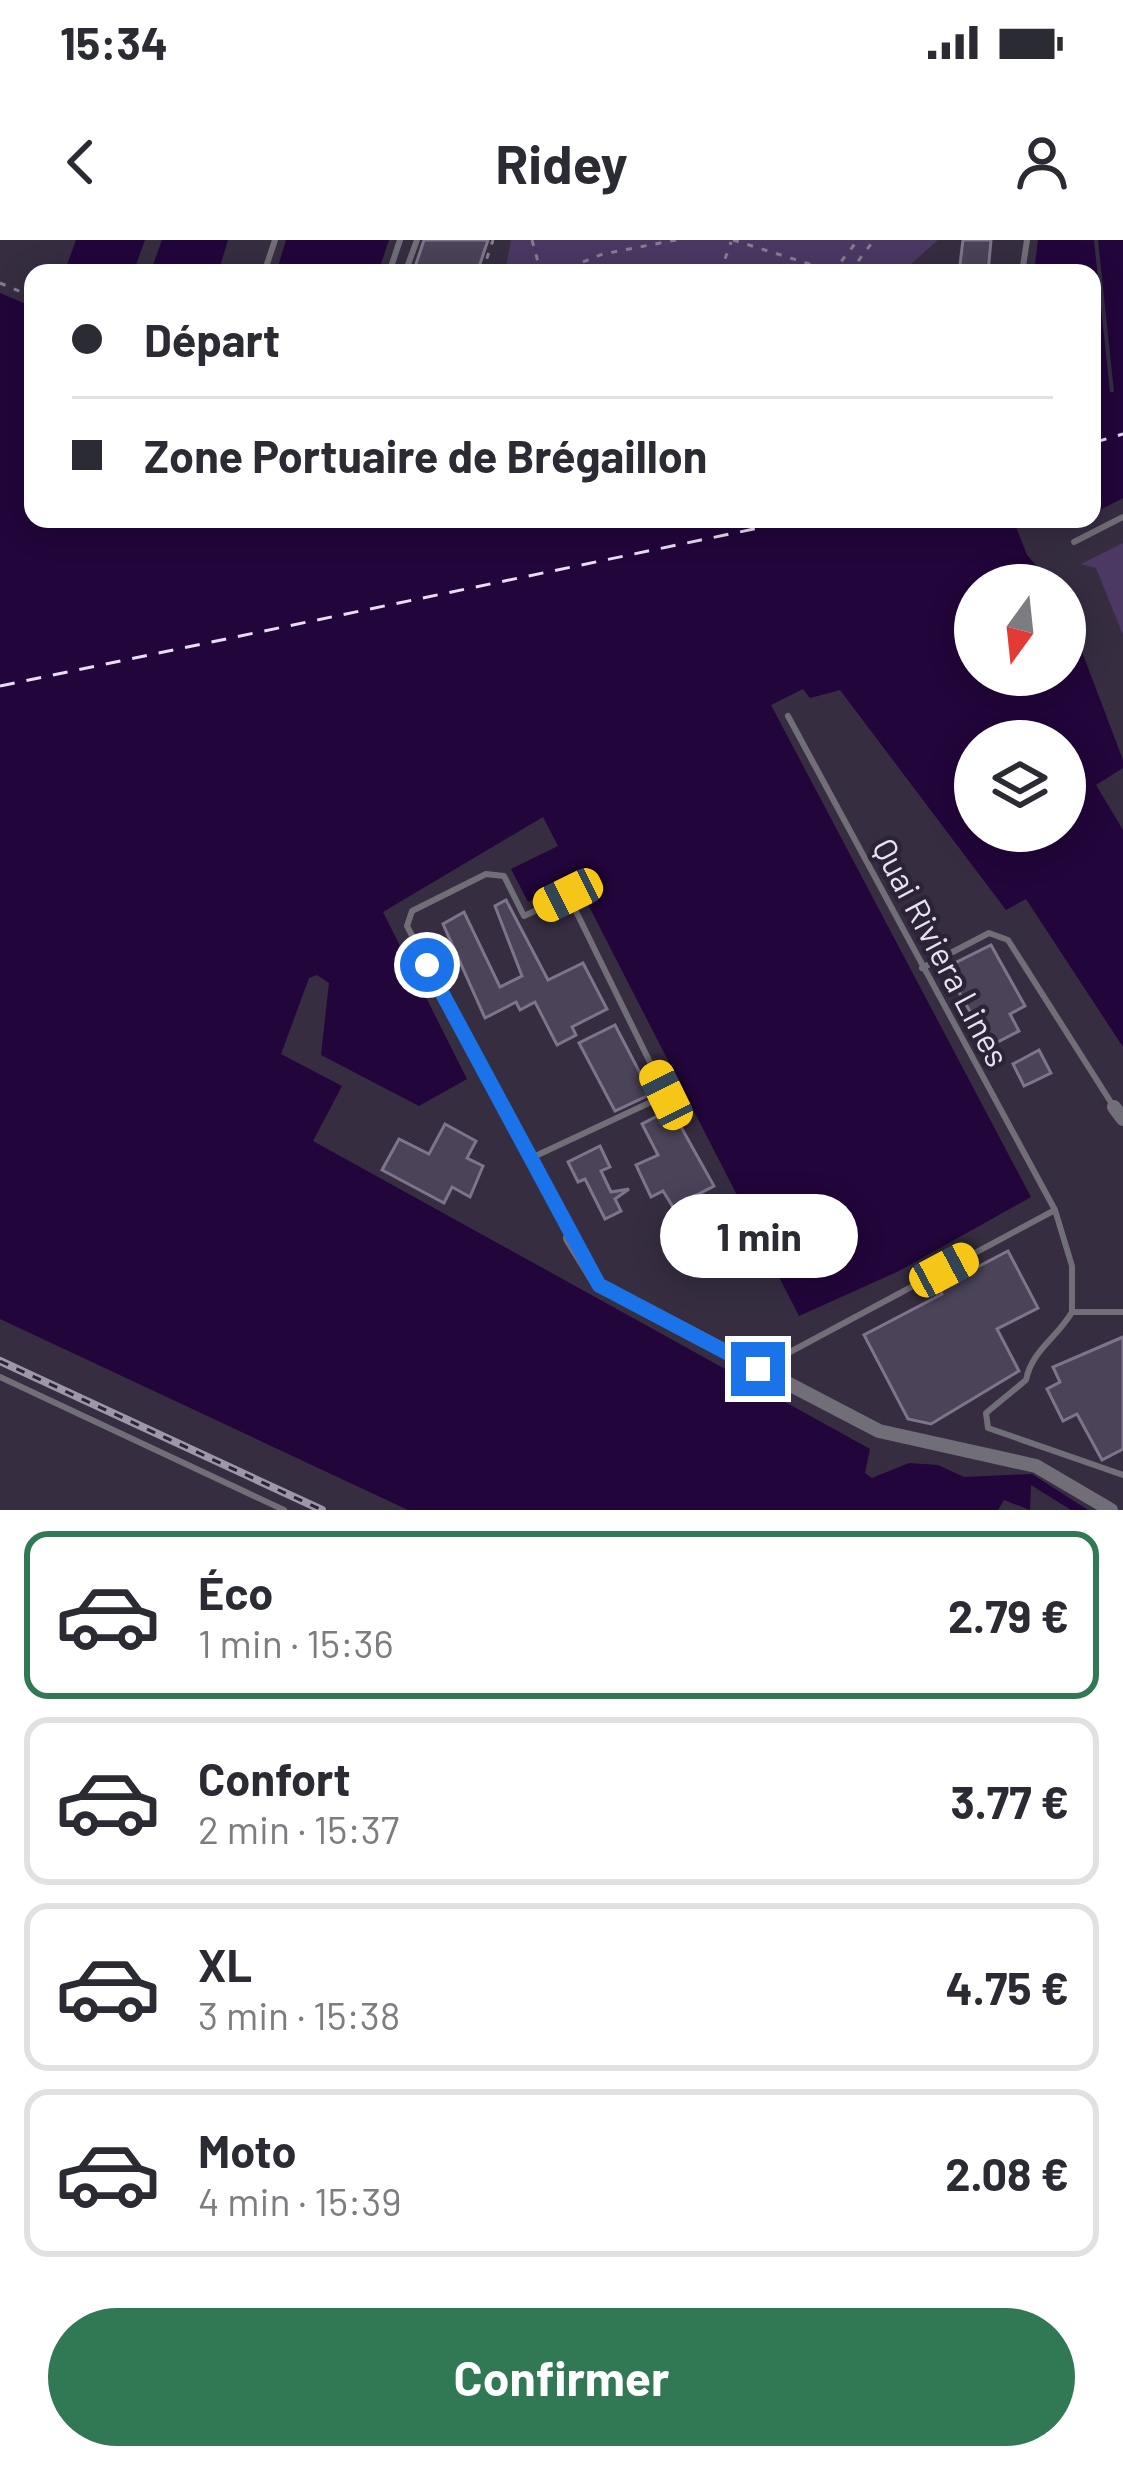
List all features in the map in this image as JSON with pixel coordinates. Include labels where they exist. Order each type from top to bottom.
[{"type":"street","points":[[571,1238],[599,1285],[879,1431],[1036,1466],[1112,1510]]},
{"type":"lane","points":[[1075,542],[1123,517]]},
{"type":"lane","name":"Quai Riviera Lines","points":[[788,716],[1055,1210],[1072,1266],[1072,1312]]},
{"type":"lane","points":[[529,1160],[666,1095],[568,895],[524,916],[504,876],[486,874],[412,911],[407,926],[529,1160],[571,1238]]},
{"type":"lane","points":[[922,968],[989,933],[1008,940],[1118,1113]]},
{"type":"lane","points":[[758,1369],[1055,1210]]},
{"type":"lane","points":[[1123,1312],[1072,1312],[1058,1336],[1030,1360],[1026,1380],[986,1413],[988,1428],[1123,1475]]},
{"type":"lane","points":[[0,1377],[284,1510]]},
{"type":"path","points":[[578,264],[603,254],[676,240]]},
{"type":"path","points":[[732,240],[808,264]]},
{"type":"path","points":[[856,264],[874,240]]},
{"type":"shaded area","points":[[76,240],[145,240],[136,264],[67,264]]},
{"type":"shaded area","points":[[162,240],[228,240],[221,264],[153,264]]},
{"type":"shaded area","points":[[286,240],[389,240],[381,264],[279,264]]},
{"type":"shaded area","points":[[511,240],[938,240],[911,264],[507,264]]},
{"type":"shaded area","points":[[1038,240],[1123,240],[1123,498],[1101,509],[1101,264],[1035,264]]},
{"type":"shaded area","points":[[0,293],[24,303],[24,528],[1016,528],[1035,564],[954,564],[954,696],[1086,696],[1086,662],[1123,760],[1123,768],[1096,785],[1123,830],[1123,1047],[1026,899],[1006,910],[962,852],[1086,852],[1086,720],[954,720],[954,841],[840,690],[810,698],[803,689],[771,705],[1031,1197],[899,1271],[799,1316],[575,879],[528,902],[511,869],[558,846],[543,817],[383,912],[467,1079],[419,1106],[321,1055],[329,983],[317,975],[309,978],[281,1054],[342,1086],[313,1141],[870,1449],[865,1473],[872,1478],[909,1463],[938,1465],[964,1477],[1032,1474],[1088,1510],[1071,1510],[1031,1485],[1030,1510],[1004,1500],[998,1510],[408,1510],[0,1319]]},
{"type":"shaded area","points":[[1123,543],[1123,635],[1096,568],[1081,564]]},
{"type":"pier","points":[[1094,240],[1098,240],[1101,264],[1097,264]]},
{"type":"pier","points":[[1101,268],[1114,392],[1110,392],[1101,306]]},
{"type":"building","points":[[424,240],[488,240],[480,264],[416,264]]},
{"type":"building","points":[[963,240],[991,240],[989,264],[960,264]]},
{"type":"building","points":[[506,900],[548,980],[583,963],[607,1009],[572,1027],[576,1035],[557,1045],[535,1002],[520,1010],[516,1002],[485,1018],[443,924],[464,912],[500,987],[522,976],[495,906]]},
{"type":"building","points":[[991,945],[1025,1006],[1010,1014],[1019,1031],[990,1046],[945,968]]},
{"type":"building","points":[[615,1025],[651,1094],[615,1111],[579,1043]]},
{"type":"building","points":[[1039,1050],[1051,1073],[1024,1086],[1013,1064]]},
{"type":"building","points":[[671,1109],[714,1186],[673,1207],[663,1191],[651,1197],[636,1165],[658,1155],[642,1124]]},
{"type":"building","points":[[445,1124],[476,1141],[467,1158],[483,1166],[470,1197],[452,1187],[444,1203],[382,1170],[399,1139],[429,1154]]},
{"type":"building","points":[[600,1146],[610,1167],[601,1171],[611,1192],[629,1189],[615,1199],[621,1211],[605,1219],[585,1179],[578,1182],[568,1162]]},
{"type":"building","points":[[1008,1251],[1038,1308],[997,1329],[1019,1371],[931,1424],[908,1419],[864,1335],[942,1294],[939,1287]]},
{"type":"building","points":[[1123,1337],[1123,1449],[1102,1460],[1077,1414],[1063,1421],[1047,1389],[1060,1382],[1053,1367]]},
{"type":"ferry route","points":[[1101,440],[1123,434]]},
{"type":"ferry route","points":[[0,686],[759,528]]},
{"type":"railway","points":[[0,1361],[322,1510]]},
{"type":"route","points":[[427,965],[599,1285],[758,1369]]}]
